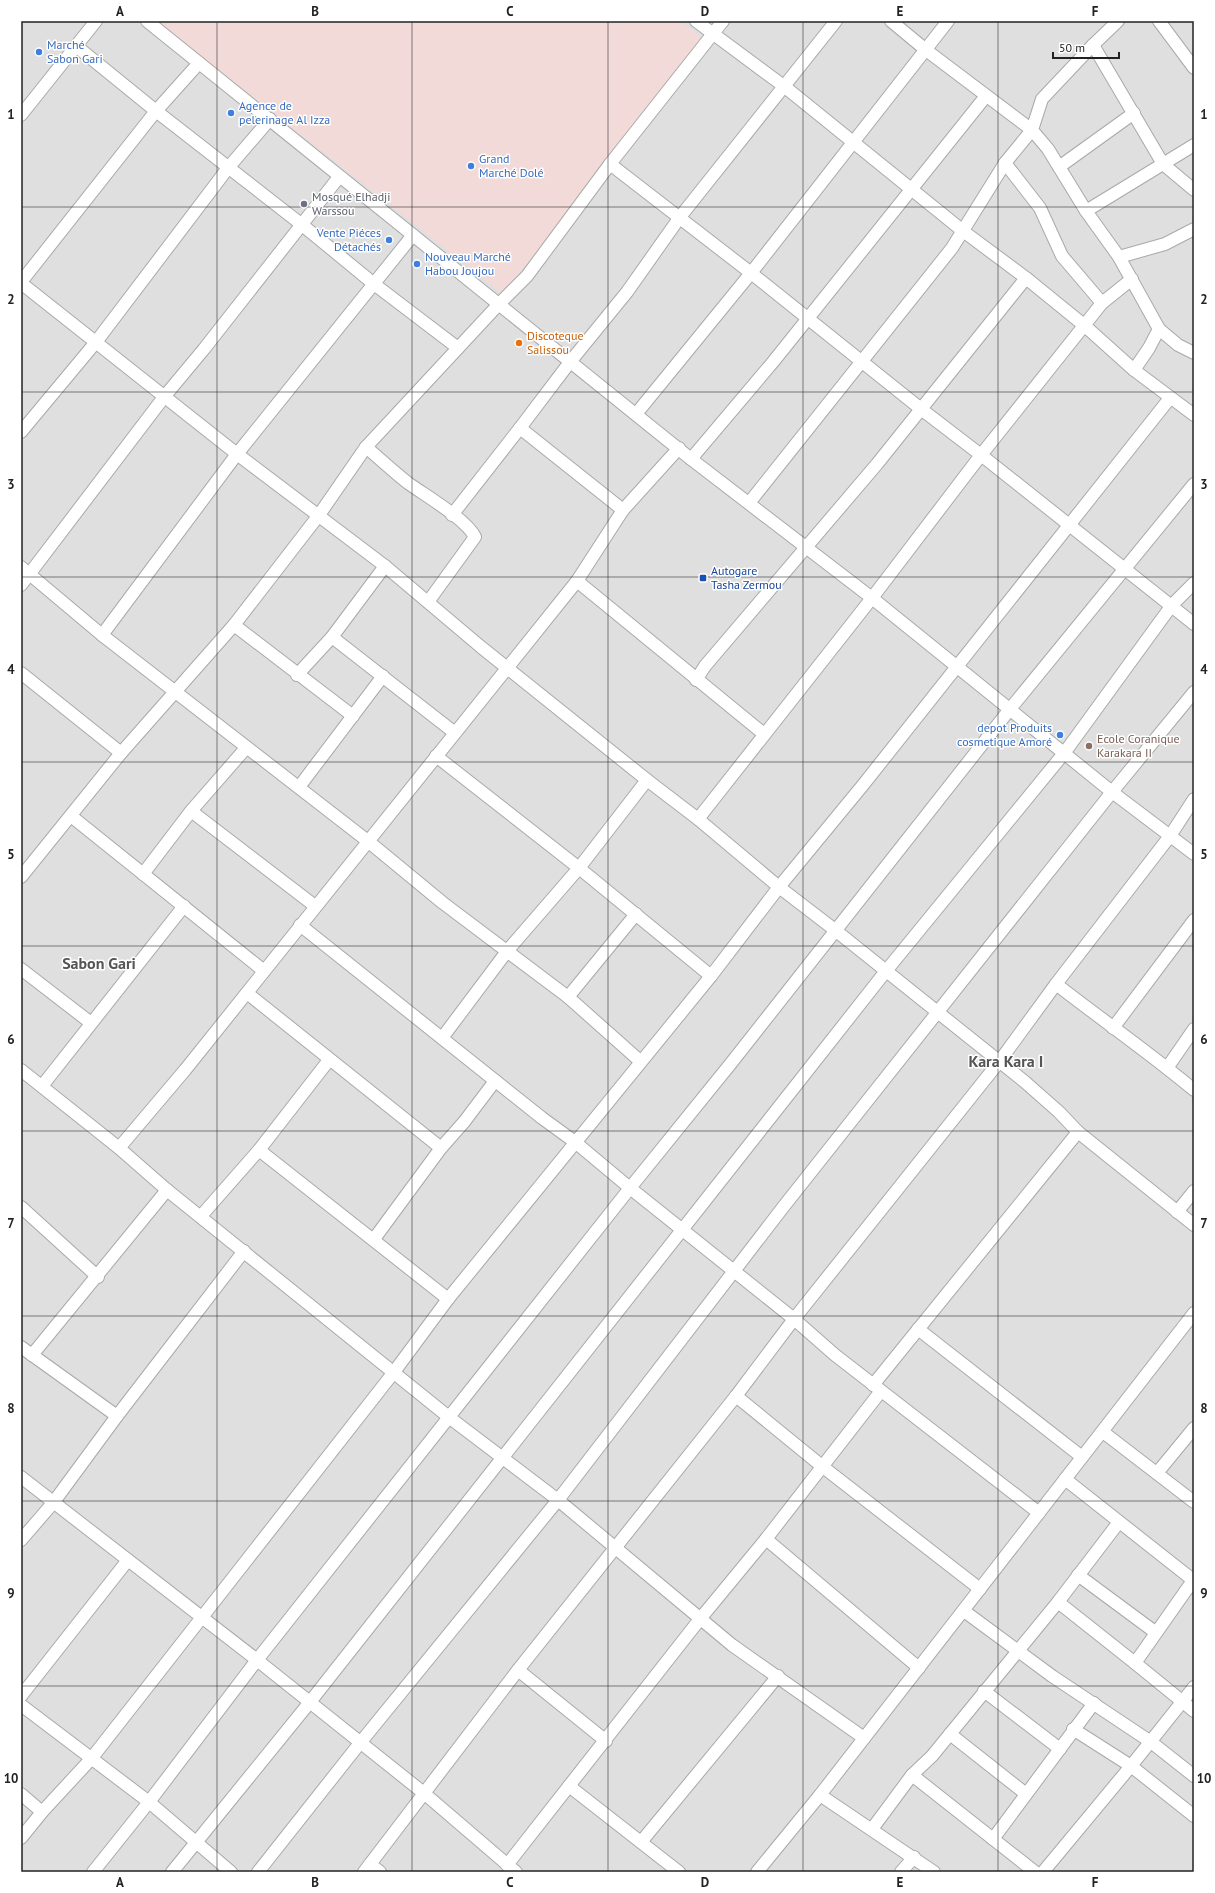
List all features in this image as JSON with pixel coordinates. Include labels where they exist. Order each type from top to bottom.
[{"type":"street","points":[[21,115],[96,21]]},
{"type":"street","points":[[147,21],[270,119],[338,177],[413,235],[570,362],[806,549],[872,598],[1065,752],[1112,792],[1194,854]]},
{"type":"street","points":[[696,21],[785,87],[963,231],[1026,278],[1085,326],[1134,370],[1194,415]]},
{"type":"street","points":[[21,877],[121,753],[234,625],[319,515],[366,447],[498,304],[528,276],[610,164],[723,21]]},
{"type":"street","points":[[452,515],[626,292],[680,217],[836,21]]},
{"type":"street","points":[[891,21],[926,50],[1032,130],[1048,149],[1086,211],[1119,257],[1159,329],[1178,345],[1194,353]]},
{"type":"street","points":[[636,414],[751,273],[948,21]]},
{"type":"street","points":[[749,503],[862,362],[963,231],[1005,163],[1032,130],[1042,99],[1118,21]]},
{"type":"street","points":[[1159,21],[1194,68]]},
{"type":"street","points":[[1093,45],[1163,164],[1194,190]]},
{"type":"street","points":[[76,46],[156,112],[301,224],[374,284],[458,348]]},
{"type":"street","points":[[199,63],[156,112],[21,282],[237,454],[385,566],[507,668],[698,819],[778,887],[835,930],[939,1013],[1055,1108],[1078,1132],[1194,1225]]},
{"type":"street","points":[[691,458],[774,362],[986,96]]},
{"type":"street","points":[[1059,167],[1134,113]]},
{"type":"street","points":[[21,432],[96,342],[228,168],[270,119]]},
{"type":"street","points":[[1086,211],[1194,145]]},
{"type":"street","points":[[1005,163],[1040,208],[1062,256],[1102,303]]},
{"type":"street","points":[[610,164],[680,217],[921,410],[981,455],[1194,624]]},
{"type":"street","points":[[21,585],[26,571],[164,397],[209,344],[338,177]]},
{"type":"street","points":[[1119,257],[1165,244],[1194,229]]},
{"type":"street","points":[[102,635],[237,454],[413,235]]},
{"type":"street","points":[[696,680],[705,666],[878,464],[1026,278]]},
{"type":"street","points":[[698,819],[872,598],[981,455],[1102,303],[1132,279]]},
{"type":"street","points":[[1134,370],[1150,348],[1159,329]]},
{"type":"street","points":[[21,1838],[42,1812],[91,1759],[394,1372],[448,1299],[640,1061],[711,976],[778,887],[863,785],[1070,526],[1170,398]]},
{"type":"street","points":[[520,428],[623,510]]},
{"type":"street","points":[[366,447],[407,482],[452,515],[472,532],[475,537],[428,602]]},
{"type":"street","points":[[119,1148],[185,1070],[577,581],[623,510],[679,448]]},
{"type":"street","points":[[92,1872],[149,1802],[257,1660],[450,1418],[1010,708],[1194,484]]},
{"type":"street","points":[[297,675],[332,638],[385,566]]},
{"type":"street","points":[[26,571],[102,635],[369,842],[443,903],[508,950],[568,997],[640,1061]]},
{"type":"street","points":[[577,581],[696,680],[764,734]]},
{"type":"street","points":[[172,1872],[310,1702],[886,971],[1065,752],[1172,606],[1194,582]]},
{"type":"street","points":[[234,625],[297,675],[353,716]]},
{"type":"street","points":[[332,638],[455,733]]},
{"type":"street","points":[[21,673],[121,753]]},
{"type":"street","points":[[299,788],[383,676]]},
{"type":"street","points":[[258,1872],[360,1743],[558,1500],[734,1271],[1112,792],[1194,692]]},
{"type":"street","points":[[143,874],[191,811],[246,748]]},
{"type":"street","points":[[436,756],[579,868],[711,976]]},
{"type":"street","points":[[442,1038],[508,950],[579,868],[647,780]]},
{"type":"street","points":[[380,1872],[367,1868],[425,1794],[518,1670],[736,1396],[794,1319],[999,1062],[1056,984],[1170,836],[1194,799]]},
{"type":"street","points":[[191,811],[315,906]]},
{"type":"street","points":[[71,816],[264,971]]},
{"type":"street","points":[[42,1086],[184,906]]},
{"type":"street","points":[[568,997],[636,914]]},
{"type":"street","points":[[1113,1028],[1194,920]]},
{"type":"street","points":[[300,925],[495,1081],[575,1142],[630,1188],[794,1319],[835,1355],[1039,1513]]},
{"type":"street","points":[[21,969],[91,1023]]},
{"type":"street","points":[[1056,984],[1168,1068],[1194,1090]]},
{"type":"street","points":[[247,993],[441,1148]]},
{"type":"street","points":[[1168,1068],[1194,1029]]},
{"type":"street","points":[[201,1216],[259,1150],[329,1060]]},
{"type":"street","points":[[21,1070],[450,1418],[558,1500],[732,1645],[864,1738]]},
{"type":"street","points":[[374,1239],[441,1148],[464,1122],[495,1081]]},
{"type":"street","points":[[21,1477],[257,1660],[425,1794],[511,1869],[569,1786],[606,1741],[700,1619],[823,1467],[918,1329],[1078,1132]]},
{"type":"street","points":[[259,1150],[304,1187],[374,1239],[448,1299]]},
{"type":"street","points":[[32,1355],[168,1190]]},
{"type":"street","points":[[1177,1212],[1194,1191]]},
{"type":"street","points":[[21,1207],[98,1276]]},
{"type":"street","points":[[21,1540],[53,1503],[117,1416],[244,1251]]},
{"type":"street","points":[[757,1872],[820,1795],[964,1611],[1194,1313]]},
{"type":"street","points":[[918,1329],[1082,1457]]},
{"type":"street","points":[[21,1347],[117,1416]]},
{"type":"street","points":[[736,1396],[823,1467],[980,1589]]},
{"type":"street","points":[[1157,1473],[1194,1428]]},
{"type":"street","points":[[1103,1432],[1194,1502]]},
{"type":"street","points":[[1065,1479],[1194,1580],[1155,1632],[1135,1663]]},
{"type":"street","points":[[872,1829],[912,1775],[932,1756],[1058,1602],[1119,1522]]},
{"type":"street","points":[[766,1539],[919,1668]]},
{"type":"street","points":[[21,1696],[128,1560]]},
{"type":"street","points":[[1078,1575],[1155,1632]]},
{"type":"street","points":[[1058,1602],[1194,1711]]},
{"type":"street","points":[[964,1611],[1052,1676],[1151,1742],[1194,1776]]},
{"type":"street","points":[[518,1670],[606,1741]]},
{"type":"street","points":[[641,1842],[778,1676]]},
{"type":"street","points":[[1044,1872],[1151,1742],[1194,1687]]},
{"type":"street","points":[[984,1691],[1060,1749]]},
{"type":"street","points":[[993,1839],[1060,1749],[1073,1729],[1094,1703]]},
{"type":"street","points":[[21,1705],[149,1802],[197,1841],[231,1872]]},
{"type":"street","points":[[1073,1729],[1131,1766],[1194,1816]]},
{"type":"street","points":[[950,1734],[1026,1794]]},
{"type":"street","points":[[912,1775],[1035,1872]]},
{"type":"street","points":[[569,1786],[679,1872]]},
{"type":"street","points":[[21,1794],[42,1812]]},
{"type":"street","points":[[820,1795],[846,1814],[872,1829],[914,1857],[934,1872]]},
{"type":"street","points":[[902,1872],[914,1857]]},
{"type":"shaded area","points":[[21,21],[1194,21],[1194,1872],[21,1872]]},
{"type":"shaded area","name":"Grand Marché Dolé","points":[[156,21],[680,21],[702,38],[503,294]]},
{"type":"place","name":"Marché Sabon Gari","points":[[39,52]]},
{"type":"place","name":"Agence de pelerinage Al Izza","points":[[231,113]]},
{"type":"place","name":"Grand Marché Dolé","points":[[471,166]]},
{"type":"place","name":"Mosqué Elhadji Warssou","points":[[304,204]]},
{"type":"place","name":"Vente Piéces Détachés","points":[[389,240]]},
{"type":"place","name":"Nouveau Marché Habou Joujou","points":[[417,264]]},
{"type":"place","name":"Discoteque Salissou","points":[[519,343]]},
{"type":"place","name":"Autogare Tasha Zermou","points":[[703,578]]},
{"type":"place","name":"depot Produits cosmetique Amoré","points":[[1060,735]]},
{"type":"place","name":"Ecole Coranique Karakara II","points":[[1089,746]]},
{"type":"district","name":"Sabon Gari","points":[[99,963]]},
{"type":"district","name":"Kara Kara I","points":[[1006,1061]]}]
